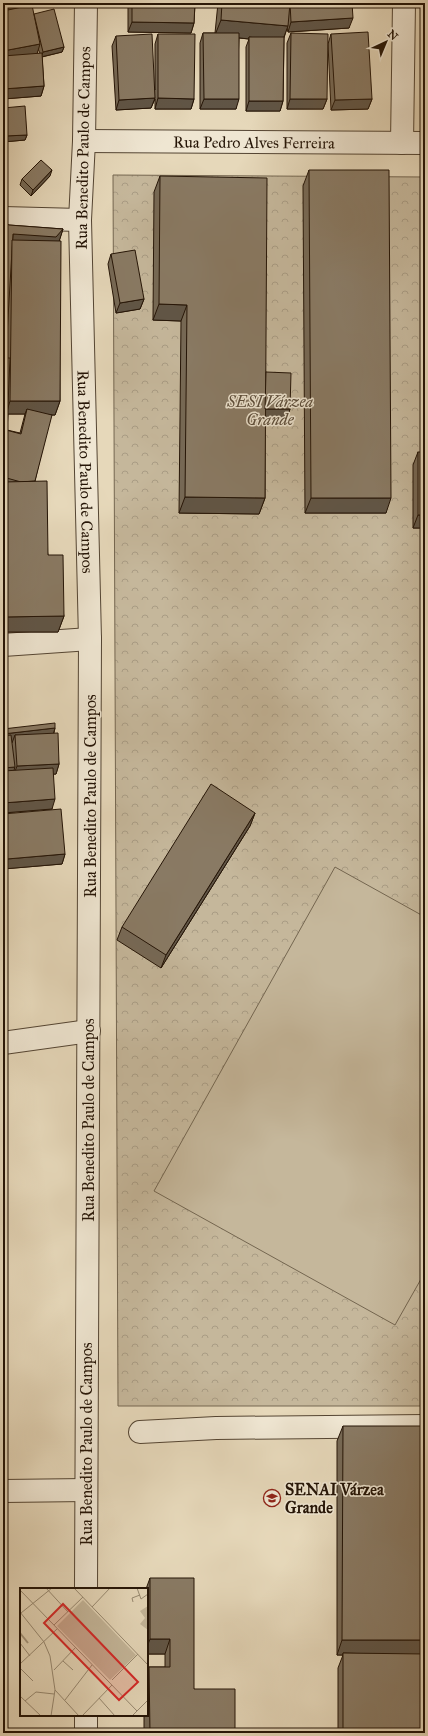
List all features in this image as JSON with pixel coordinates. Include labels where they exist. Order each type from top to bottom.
[{"type":"street","name":"Rua Benedito Paulo de Campos","points":[[86,3],[84,141],[80,220],[90,638],[86,1588]]},
{"type":"street","points":[[402,143],[404,3]]},
{"type":"street","name":"Rua Pedro Alves Ferreira","points":[[84,141],[425,143]]},
{"type":"street","points":[[3,218],[80,220]]},
{"type":"street","points":[[3,645],[90,638]]},
{"type":"street","points":[[3,1043],[89,1031]]},
{"type":"street","points":[[140,1432],[216,1428],[425,1426]]},
{"type":"street","points":[[3,1491],[86,1490]]},
{"type":"street","points":[[86,1716],[86,1733]]},
{"type":"green space","name":"SESI Várzea Grande","points":[[113,175],[425,177],[425,1406],[118,1406]]},
{"type":"green space","points":[[335,867],[425,917],[425,1272],[395,1325],[154,1191]]},
{"type":"building","points":[[132,3],[195,3],[194,23],[132,22]]},
{"type":"building","points":[[222,3],[290,3],[288,26],[221,20]]},
{"type":"building","points":[[290,3],[352,3],[353,18],[291,22]]},
{"type":"building","points":[[32,5],[40,44],[3,51],[3,11]]},
{"type":"building","points":[[54,9],[64,47],[43,52],[34,14]]},
{"type":"building","points":[[368,32],[372,99],[335,100],[331,34]]},
{"type":"building","points":[[203,33],[239,33],[239,99],[204,99]]},
{"type":"building","points":[[291,33],[328,34],[327,99],[290,99]]},
{"type":"building","points":[[152,34],[155,98],[119,100],[116,36]]},
{"type":"building","points":[[158,34],[195,34],[194,99],[158,98]]},
{"type":"building","points":[[249,37],[284,37],[283,101],[249,101]]},
{"type":"building","points":[[42,53],[44,86],[3,89],[3,56]]},
{"type":"building","points":[[25,106],[27,135],[5,136],[3,108]]},
{"type":"building","points":[[41,160],[52,170],[33,190],[22,179]]},
{"type":"building","points":[[309,170],[389,170],[391,498],[311,498]]},
{"type":"building","points":[[160,176],[267,178],[265,498],[185,497],[187,305],[159,304]]},
{"type":"building","points":[[3,222],[9,225],[63,229],[56,237],[13,234],[6,352],[3,351]]},
{"type":"building","points":[[12,240],[61,241],[60,401],[10,401]]},
{"type":"building","points":[[135,250],[144,299],[120,303],[111,254]]},
{"type":"building","points":[[3,358],[10,358],[7,429],[3,429]]},
{"type":"building","points":[[266,372],[291,373],[290,409],[265,409]]},
{"type":"building","points":[[27,409],[52,415],[35,481],[21,482],[3,477],[3,442],[6,430],[21,434]]},
{"type":"building","points":[[418,452],[425,452],[425,515],[418,515]]},
{"type":"building","points":[[47,481],[48,555],[63,555],[64,616],[3,617],[3,482]]},
{"type":"building","points":[[55,723],[55,728],[3,734],[3,729]]},
{"type":"building","points":[[58,733],[59,764],[17,766],[15,735]]},
{"type":"building","points":[[11,735],[15,767],[3,768],[3,736]]},
{"type":"building","points":[[53,768],[55,799],[3,803],[3,771]]},
{"type":"building","points":[[211,784],[255,813],[166,955],[122,927]]},
{"type":"building","points":[[61,809],[65,854],[7,859],[3,814]]},
{"type":"building","points":[[343,1426],[425,1426],[425,1640],[342,1640]]},
{"type":"building","points":[[150,1578],[194,1578],[194,1689],[235,1689],[235,1733],[150,1733],[149,1667],[170,1667],[170,1639],[150,1639]]},
{"type":"building","points":[[343,1653],[425,1654],[425,1733],[343,1733]]},
{"type":"place","name":"SENAI Várzea Grande","points":[[272,1498]]}]
